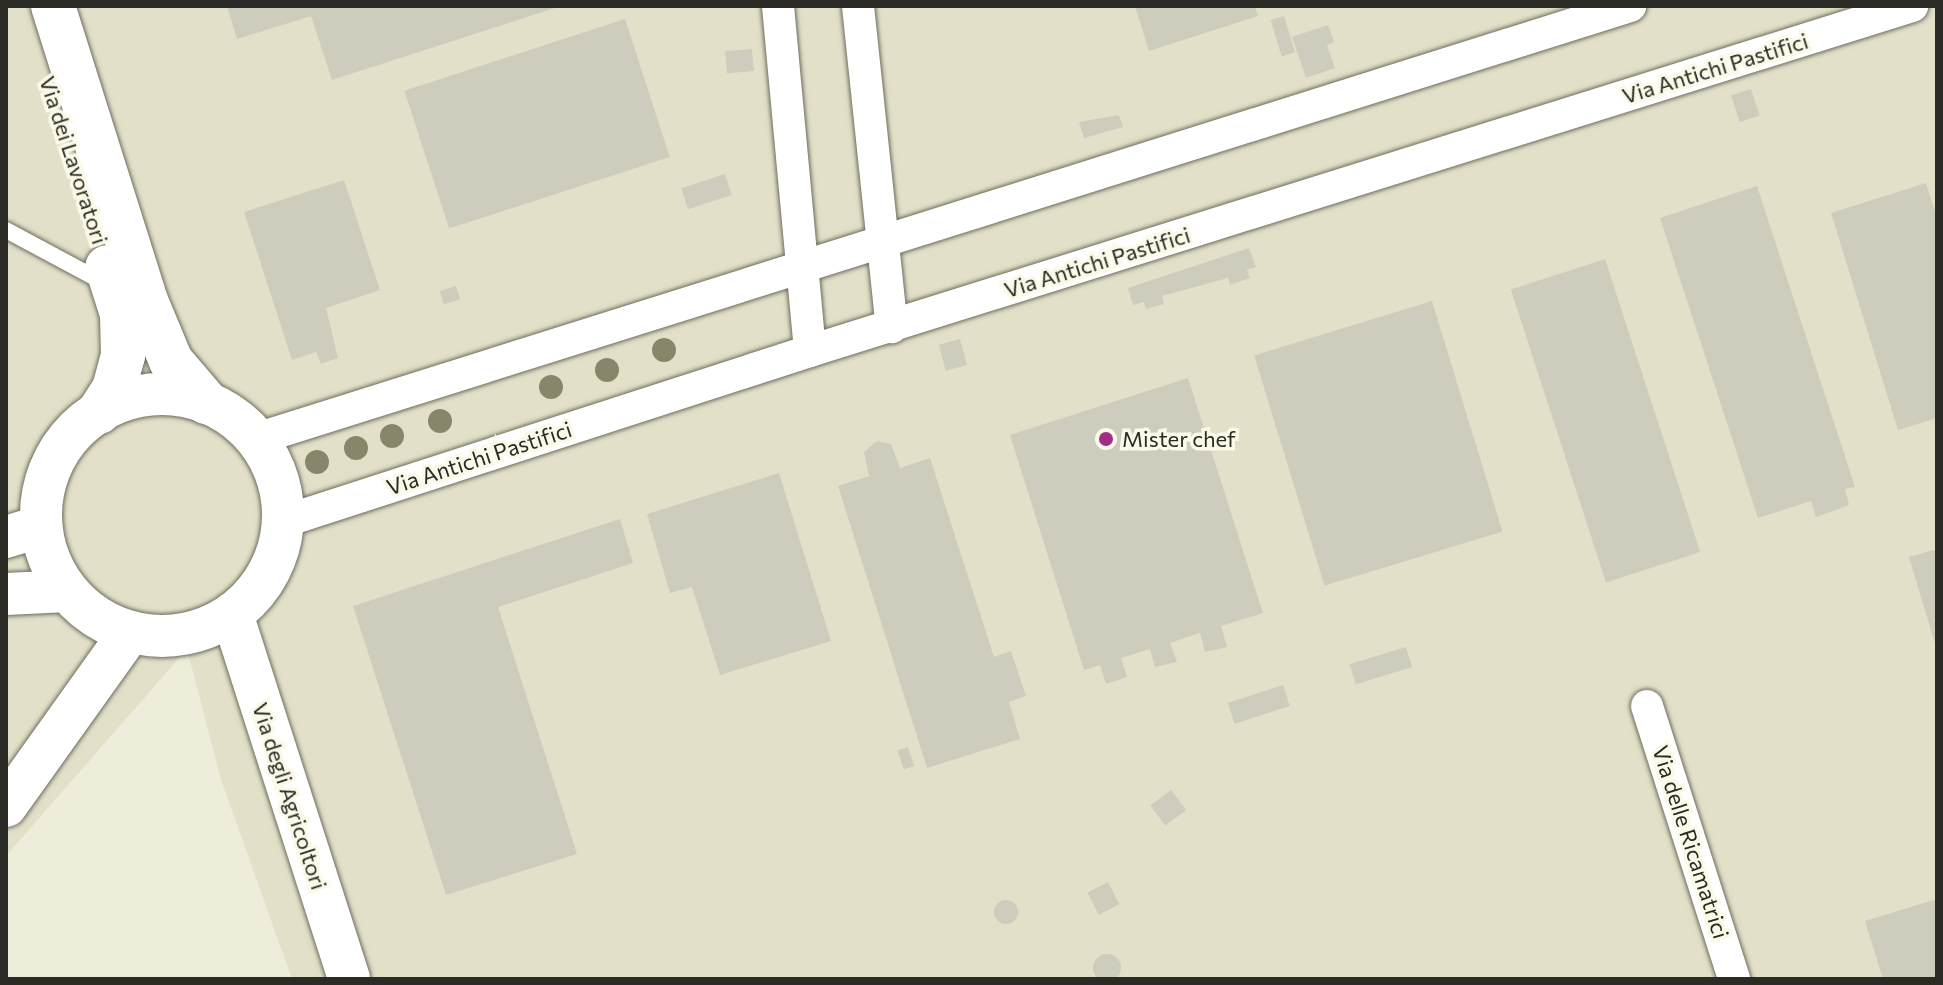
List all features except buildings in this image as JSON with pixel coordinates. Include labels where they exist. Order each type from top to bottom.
[{"type":"main road","name":"Via dei Lavoratori","points":[[25,6],[128,301]]},
{"type":"main road","name":"Via dei Lavoratori","points":[[53,6],[128,301]]},
{"type":"main road","points":[[128,301],[171,361],[206,402]]},
{"type":"main road","points":[[99,412],[114,389],[123,356],[128,301]]},
{"type":"street","points":[[778,6],[810,351]]},
{"type":"street","points":[[858,6],[892,327]]},
{"type":"street","points":[[256,439],[1630,6]]},
{"type":"street","name":"Via Antichi Pastifici","points":[[282,522],[810,351],[1912,6]]},
{"type":"street","points":[[162,394],[206,402],[256,439],[279,487],[282,522],[267,573],[232,614],[183,634],[130,632],[85,609],[67,591],[50,560],[24,532],[54,461],[73,433],[99,412],[162,394]]},
{"type":"street","points":[[6,594],[67,591]]},
{"type":"street","name":"Via degli Agricoltori","points":[[232,614],[349,979]]},
{"type":"street","points":[[6,806],[130,632]]},
{"type":"street","name":"Via delle Ricamatrici","points":[[1647,706],[1734,979]]},
{"type":"lane","points":[[6,230],[128,301]]},
{"type":"shaded area","points":[[6,6],[1937,6],[1937,979],[292,979],[221,780],[187,649],[6,856]]},
{"type":"place","name":"Mister chef","points":[[1106,439]]}]
